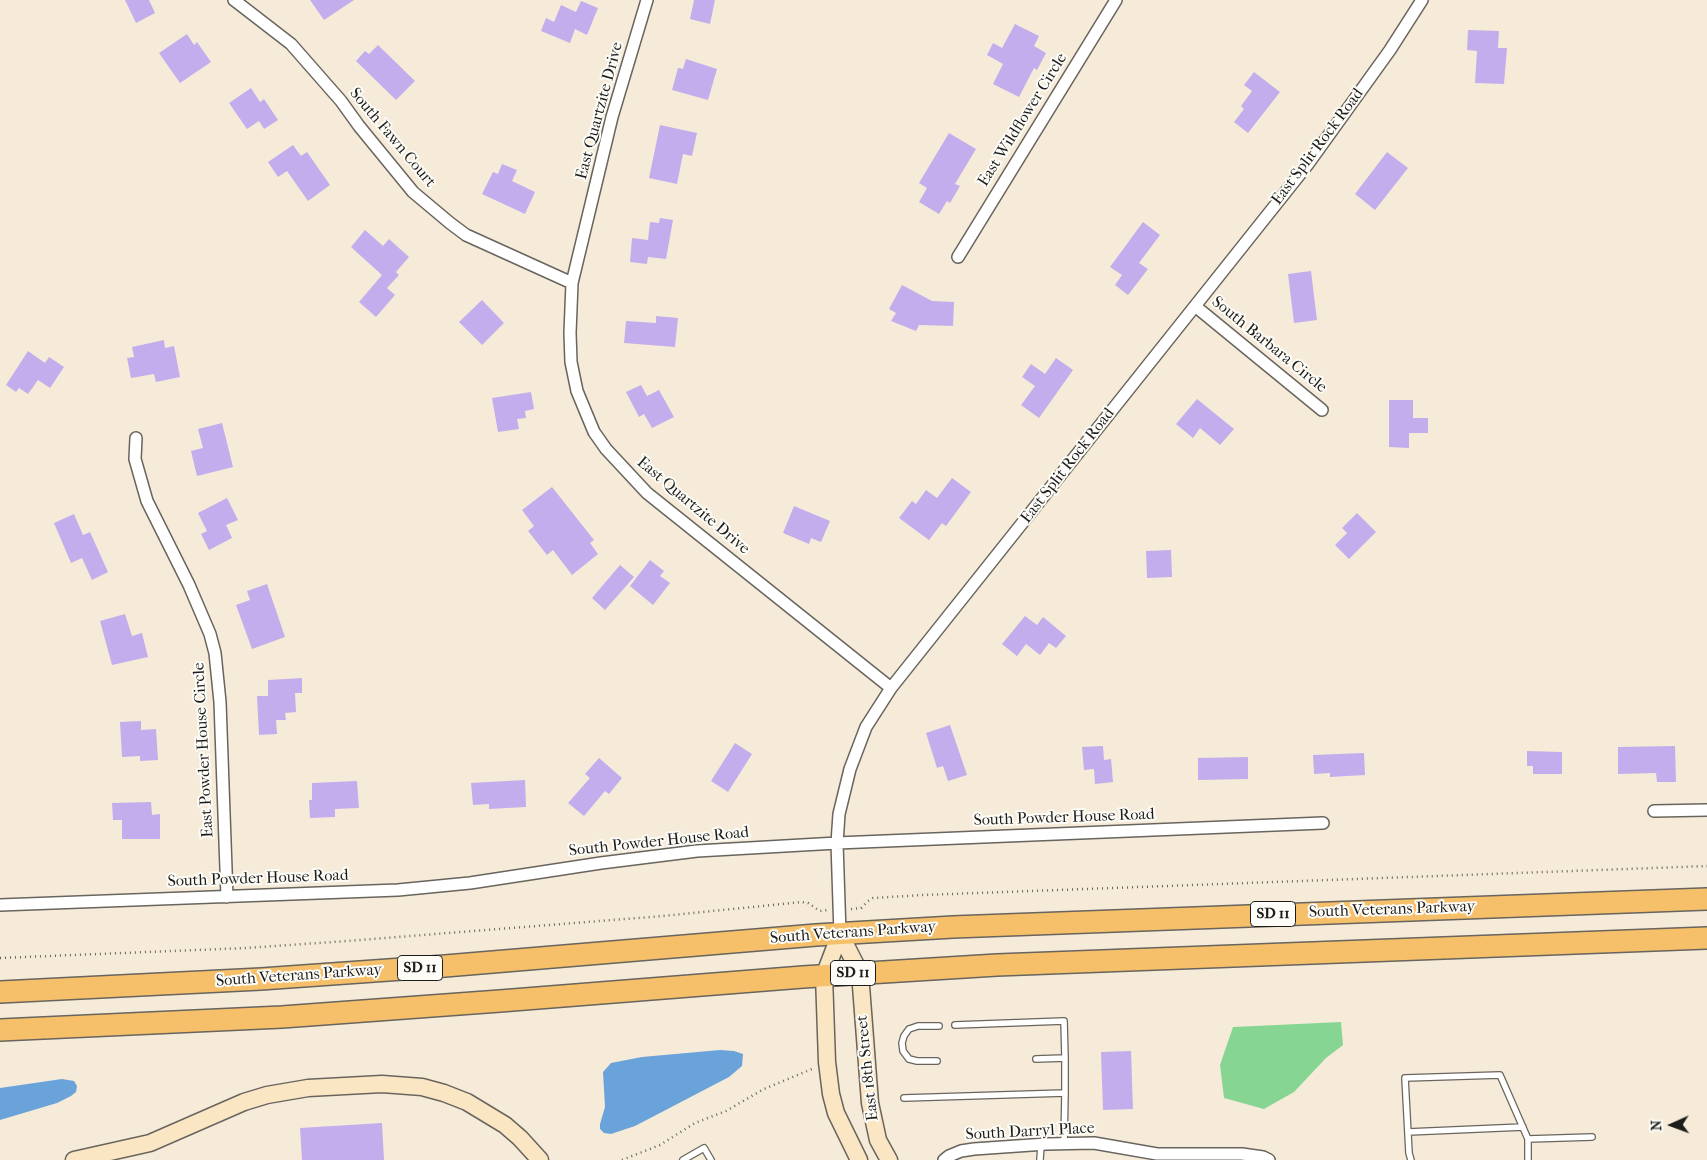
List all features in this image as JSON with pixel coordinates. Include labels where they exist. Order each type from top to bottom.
[{"type":"highway","name":"South Veterans Parkway","points":[[0,992],[261,979],[840,934],[1082,921],[1707,899]]},
{"type":"highway","name":"SD 11","points":[[0,1030],[292,1016],[860,973],[1209,956],[1707,938]]},
{"type":"street","name":"South Fawn Court","points":[[234,0],[291,44],[341,101],[413,192],[450,223],[466,235],[572,283]]},
{"type":"street","name":"East Quartzite Drive","points":[[647,0],[612,117],[572,283],[570,333],[577,391],[594,432],[606,449],[648,493],[891,688]]},
{"type":"street","name":"East Wildflower Circle","points":[[958,256],[1116,0]]},
{"type":"street","name":"East Split Rock Road","points":[[860,973],[840,934],[837,843],[839,814],[850,769],[866,727],[891,688],[1308,164],[1390,50],[1422,0]]},
{"type":"street","name":"South Barbara Circle","points":[[1196,306],[1322,410]]},
{"type":"street","name":"East Powder House Circle","points":[[136,438],[135,459],[147,501],[189,585],[210,634],[215,653],[220,702],[227,897]]},
{"type":"street","points":[[1654,811],[1707,810]]},
{"type":"street","name":"South Powder House Road","points":[[0,905],[336,893],[461,884],[697,851],[837,843],[1323,824]]},
{"type":"street","name":"East 18th Street","points":[[840,934],[824,976],[827,1062],[831,1094],[844,1133],[859,1160]]},
{"type":"street","name":"East 18th Street","points":[[860,973],[870,1103],[878,1140],[889,1160]]},
{"type":"street","points":[[74,1160],[150,1143],[229,1108],[267,1095],[308,1088],[382,1084],[422,1087],[467,1102],[505,1125],[540,1160]]},
{"type":"street","name":"South Darryl Place","points":[[944,1160],[949,1156],[974,1149],[1094,1144],[1156,1154],[1242,1154],[1263,1157],[1269,1160]]},
{"type":"lane","points":[[955,1025],[1064,1022],[1064,1144]]},
{"type":"lane","points":[[937,1061],[908,1059],[903,1051],[902,1043],[909,1029],[918,1026],[939,1026]]},
{"type":"lane","points":[[1036,1059],[1064,1058]]},
{"type":"lane","points":[[1410,1160],[1408,1153],[1405,1078],[1500,1075],[1528,1139],[1528,1160]]},
{"type":"lane","points":[[904,1098],[1065,1092]]},
{"type":"lane","points":[[1408,1132],[1523,1127]]},
{"type":"lane","points":[[1528,1139],[1592,1137]]},
{"type":"lane","points":[[1040,1160],[1041,1145]]},
{"type":"lane","points":[[683,1160],[704,1148],[711,1160]]},
{"type":"path","points":[[861,908],[868,900],[873,898],[923,895],[1707,866]]},
{"type":"path","points":[[0,958],[246,948],[347,941],[664,916],[802,902],[808,903],[820,911]]},
{"type":"path","points":[[622,1160],[660,1144],[696,1123],[726,1110],[764,1089],[814,1068]]},
{"type":"green space","points":[[1341,1022],[1343,1045],[1326,1058],[1294,1092],[1264,1109],[1224,1098],[1220,1065],[1233,1027]]},
{"type":"water","points":[[720,1050],[743,1054],[742,1066],[729,1077],[635,1126],[611,1134],[604,1133],[600,1129],[605,1107],[603,1072],[611,1063],[642,1057]]},
{"type":"water","points":[[62,1079],[74,1081],[77,1086],[76,1092],[71,1096],[57,1103],[0,1120],[0,1088]]},
{"type":"building","points":[[125,0],[149,0],[155,13],[136,23]]},
{"type":"building","points":[[310,0],[354,0],[324,20]]},
{"type":"building","points":[[694,0],[715,0],[710,24],[690,19]]},
{"type":"building","points":[[581,1],[598,8],[587,35],[575,29],[570,43],[541,31],[546,18],[554,22],[561,5],[576,12]]},
{"type":"building","points":[[1015,24],[1039,36],[1034,46],[1046,53],[1037,70],[1034,68],[1019,97],[993,84],[1003,64],[987,55],[993,43],[1002,48]]},
{"type":"building","points":[[1468,30],[1499,31],[1498,48],[1507,48],[1504,84],[1475,83],[1477,51],[1467,50]]},
{"type":"building","points":[[187,34],[194,45],[197,42],[211,62],[180,83],[159,53]]},
{"type":"building","points":[[378,45],[415,81],[396,100],[356,61],[365,51],[369,54]]},
{"type":"building","points":[[686,59],[717,69],[708,100],[672,90],[678,68],[683,69]]},
{"type":"building","points":[[1254,72],[1280,92],[1248,133],[1234,122],[1244,109],[1241,106],[1252,91],[1244,85]]},
{"type":"building","points":[[251,88],[260,102],[264,99],[278,120],[264,129],[259,121],[247,129],[229,103]]},
{"type":"building","points":[[660,125],[697,133],[692,156],[683,154],[677,184],[649,178]]},
{"type":"building","points":[[949,133],[976,149],[955,184],[960,186],[950,203],[947,201],[939,214],[919,202],[927,188],[919,183]]},
{"type":"building","points":[[293,145],[301,156],[307,152],[330,185],[308,201],[287,171],[278,177],[268,162]]},
{"type":"building","points":[[1387,152],[1408,168],[1375,210],[1355,194]]},
{"type":"building","points":[[502,164],[517,170],[512,181],[535,192],[525,214],[482,194],[493,172],[498,174]]},
{"type":"building","points":[[660,218],[673,220],[666,259],[648,257],[647,264],[630,262],[632,238],[648,240],[650,222],[659,223]]},
{"type":"building","points":[[1143,222],[1160,235],[1139,263],[1148,269],[1128,295],[1115,285],[1122,275],[1110,267]]},
{"type":"building","points":[[365,230],[383,246],[389,239],[409,257],[396,272],[399,275],[387,288],[395,295],[376,317],[359,302],[382,275],[351,247]]},
{"type":"building","points":[[1311,271],[1317,320],[1294,323],[1288,274]]},
{"type":"building","points":[[902,285],[932,301],[954,302],[953,326],[919,325],[916,331],[891,321],[896,313],[889,309]]},
{"type":"building","points":[[482,300],[504,323],[482,345],[459,322]]},
{"type":"building","points":[[656,316],[678,318],[675,347],[624,343],[626,321],[656,323]]},
{"type":"building","points":[[164,340],[165,348],[174,346],[180,377],[156,382],[154,374],[131,378],[127,358],[134,357],[132,347]]},
{"type":"building","points":[[28,351],[45,363],[49,357],[64,367],[50,388],[38,380],[28,394],[19,388],[16,392],[6,385]]},
{"type":"building","points":[[1056,358],[1073,370],[1039,418],[1021,405],[1035,386],[1022,377],[1031,364],[1045,374]]},
{"type":"building","points":[[641,385],[647,396],[659,390],[674,417],[652,428],[644,414],[639,417],[626,392]]},
{"type":"building","points":[[531,392],[534,409],[525,411],[526,418],[517,419],[519,429],[498,432],[492,398]]},
{"type":"building","points":[[1197,399],[1234,429],[1220,445],[1200,428],[1193,438],[1176,424]]},
{"type":"building","points":[[1389,400],[1413,400],[1413,418],[1428,418],[1428,433],[1409,433],[1409,448],[1389,447]]},
{"type":"building","points":[[222,423],[233,467],[197,476],[191,451],[203,448],[198,429]]},
{"type":"building","points":[[952,478],[971,492],[946,526],[942,523],[929,540],[899,518],[912,501],[916,504],[926,490],[937,498]]},
{"type":"building","points":[[552,487],[594,540],[590,543],[598,554],[572,575],[553,550],[547,555],[528,531],[534,526],[522,510]]},
{"type":"building","points":[[227,498],[238,520],[226,525],[232,538],[209,550],[201,534],[207,531],[198,513]]},
{"type":"building","points":[[794,506],[830,521],[821,542],[811,538],[809,544],[783,533]]},
{"type":"building","points":[[1357,513],[1376,532],[1349,559],[1335,545],[1347,533],[1342,528]]},
{"type":"building","points":[[74,514],[83,535],[90,532],[108,572],[92,580],[82,558],[71,563],[54,523]]},
{"type":"building","points":[[1171,550],[1172,577],[1147,578],[1146,551]]},
{"type":"building","points":[[650,560],[664,571],[660,576],[670,583],[653,605],[630,586]]},
{"type":"building","points":[[620,565],[634,577],[605,610],[592,598]]},
{"type":"building","points":[[267,584],[285,637],[252,649],[236,605],[250,600],[247,591]]},
{"type":"building","points":[[125,614],[132,636],[142,633],[148,657],[112,665],[100,621]]},
{"type":"building","points":[[1025,616],[1037,625],[1043,617],[1066,636],[1056,648],[1049,643],[1040,655],[1026,644],[1017,656],[1002,644]]},
{"type":"building","points":[[302,678],[302,693],[295,693],[296,712],[285,713],[286,720],[276,720],[277,734],[259,735],[257,696],[268,696],[268,680]]},
{"type":"building","points":[[141,721],[141,730],[156,729],[158,760],[140,761],[140,756],[122,757],[120,722]]},
{"type":"building","points":[[950,725],[967,775],[948,781],[943,766],[937,768],[926,733]]},
{"type":"building","points":[[735,743],[752,754],[728,792],[711,781]]},
{"type":"building","points":[[1103,746],[1104,760],[1111,759],[1113,782],[1095,784],[1094,769],[1084,770],[1082,747]]},
{"type":"building","points":[[1675,746],[1676,782],[1657,782],[1656,773],[1618,774],[1618,747]]},
{"type":"building","points":[[1527,751],[1562,752],[1562,774],[1533,774],[1533,766],[1527,766]]},
{"type":"building","points":[[1364,753],[1365,775],[1330,777],[1330,773],[1314,774],[1313,755]]},
{"type":"building","points":[[1248,757],[1248,779],[1198,780],[1198,758]]},
{"type":"building","points":[[599,758],[622,778],[609,794],[605,791],[584,816],[568,803],[590,778],[585,774]]},
{"type":"building","points":[[525,780],[526,807],[489,809],[489,804],[473,805],[471,783]]},
{"type":"building","points":[[357,781],[359,808],[335,809],[335,817],[310,818],[309,800],[312,800],[312,783]]},
{"type":"building","points":[[151,802],[152,815],[160,814],[160,839],[122,839],[122,820],[113,820],[112,803]]},
{"type":"building","points":[[1131,1051],[1133,1109],[1103,1110],[1101,1052]]},
{"type":"building","points":[[382,1123],[384,1160],[302,1160],[300,1128]]}]
